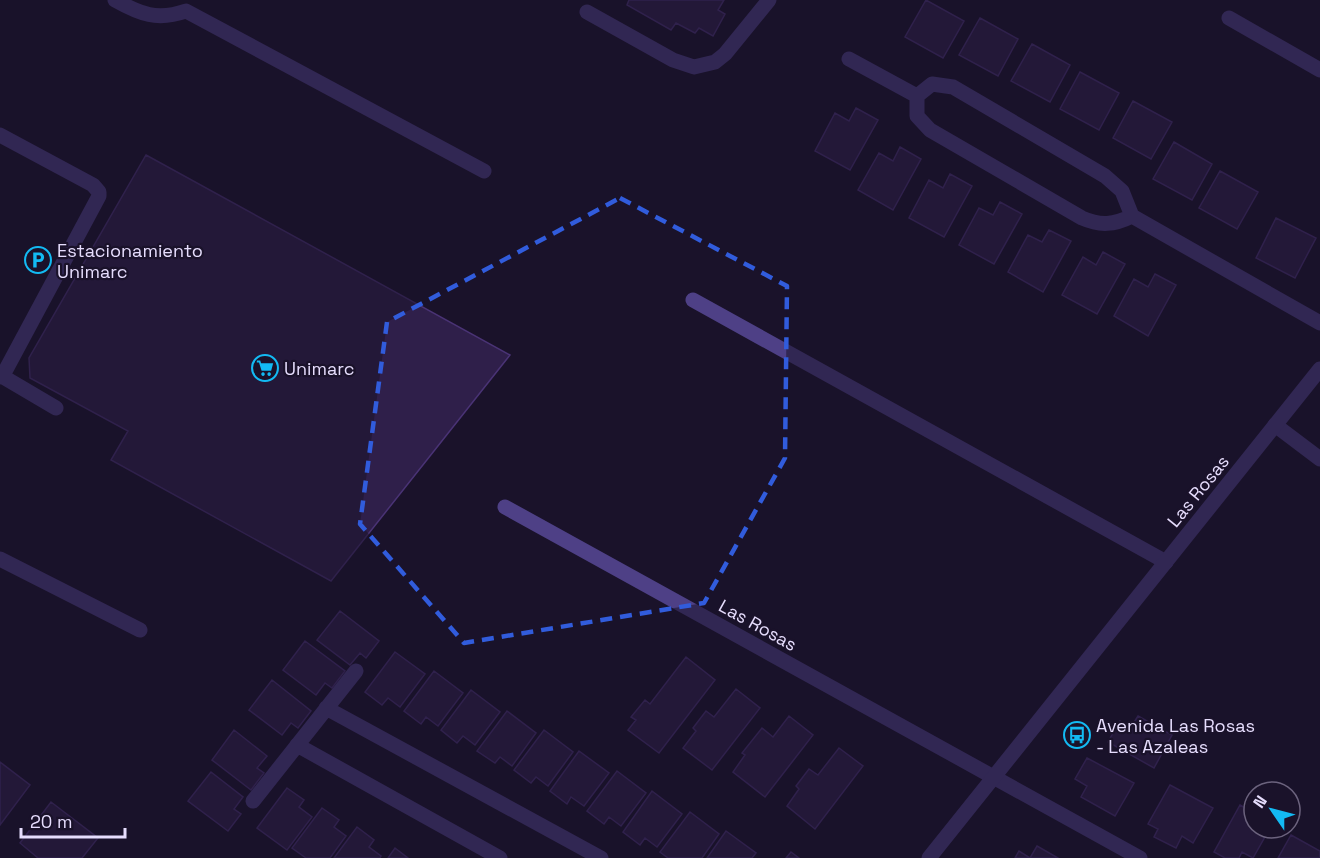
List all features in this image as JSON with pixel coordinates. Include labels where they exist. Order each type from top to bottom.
[{"type":"street","points":[[114,0],[150,17],[161,17],[186,5],[484,171]]},
{"type":"street","points":[[587,12],[673,60],[694,67],[704,67],[725,54],[769,0]]},
{"type":"street","points":[[1229,18],[1320,70]]},
{"type":"street","points":[[849,59],[917,96]]},
{"type":"street","points":[[917,96],[932,84],[953,87],[1105,176],[1122,191],[1132,216],[1320,323]]},
{"type":"street","points":[[917,96],[917,116],[930,130],[1082,218],[1091,222],[1112,224],[1132,216]]},
{"type":"street","points":[[0,135],[93,185],[99,192],[99,196],[1,376],[56,408]]},
{"type":"street","points":[[693,300],[1166,562]]},
{"type":"street","name":"Las Rosas","points":[[928,858],[1320,369]]},
{"type":"street","points":[[1275,425],[1320,459]]},
{"type":"street","name":"Las Rosas","points":[[505,507],[993,778]]},
{"type":"street","points":[[0,559],[140,630]]},
{"type":"street","points":[[254,801],[356,670]]},
{"type":"street","points":[[326,708],[601,858]]},
{"type":"street","points":[[297,745],[500,858]]},
{"type":"street","points":[[993,778],[1140,858]]},
{"type":"highlighted area","points":[[620,198],[787,286],[785,458],[704,603],[464,643],[360,524],[387,322]]},
{"type":"building","points":[[629,0],[724,0],[718,10],[725,14],[713,36],[699,28],[695,33],[676,23],[671,30],[627,5]]},
{"type":"building","points":[[926,0],[964,21],[943,58],[905,37]]},
{"type":"building","points":[[980,18],[1018,39],[998,76],[959,55]]},
{"type":"building","points":[[1032,44],[1070,65],[1050,102],[1011,81]]},
{"type":"building","points":[[1080,72],[1119,93],[1099,130],[1060,109]]},
{"type":"building","points":[[1133,101],[1172,122],[1151,159],[1113,138]]},
{"type":"building","points":[[856,108],[878,120],[850,170],[815,151],[835,113],[849,121]]},
{"type":"building","points":[[1174,142],[1212,164],[1192,200],[1153,179]]},
{"type":"building","points":[[900,147],[921,159],[893,210],[858,190],[879,153],[893,161]]},
{"type":"building","name":"Unimarc","points":[[146,155],[510,355],[331,581],[111,460],[128,431],[30,378],[29,358]]},
{"type":"building","points":[[1220,171],[1258,192],[1237,229],[1199,208]]},
{"type":"building","points":[[950,174],[972,186],[944,237],[909,218],[929,180],[943,188]]},
{"type":"building","points":[[1000,202],[1022,214],[994,264],[959,245],[979,208],[993,215]]},
{"type":"building","points":[[1276,218],[1316,238],[1295,278],[1256,258]]},
{"type":"building","points":[[1049,230],[1071,241],[1043,292],[1008,272],[1028,235],[1042,242]]},
{"type":"building","points":[[1103,252],[1125,264],[1097,314],[1062,295],[1083,257],[1096,265]]},
{"type":"building","points":[[1155,274],[1176,285],[1148,336],[1114,316],[1134,279],[1148,287]]},
{"type":"building","points":[[340,611],[379,641],[366,658],[360,653],[350,665],[317,640]]},
{"type":"building","points":[[305,641],[345,671],[332,688],[325,683],[316,695],[283,670]]},
{"type":"building","points":[[395,652],[425,674],[400,707],[388,698],[382,705],[365,692]]},
{"type":"building","points":[[686,657],[715,680],[659,753],[628,730],[636,720],[631,717],[645,700],[650,704]]},
{"type":"building","points":[[434,671],[463,693],[438,726],[426,717],[421,724],[404,711]]},
{"type":"building","points":[[272,680],[311,711],[298,728],[291,723],[282,735],[249,710]]},
{"type":"building","points":[[736,689],[760,708],[712,770],[683,748],[696,731],[693,728],[706,711],[714,717]]},
{"type":"building","points":[[471,690],[500,712],[475,745],[463,736],[457,743],[441,730]]},
{"type":"building","points":[[507,711],[536,733],[512,766],[500,757],[495,763],[477,751]]},
{"type":"building","points":[[789,716],[813,735],[765,797],[733,772],[745,755],[742,753],[762,728],[773,737]]},
{"type":"building","points":[[1138,716],[1172,735],[1154,768],[1108,742],[1120,721],[1131,727]]},
{"type":"building","points":[[234,730],[267,756],[257,768],[264,773],[251,790],[212,760]]},
{"type":"building","points":[[544,730],[573,752],[548,786],[536,777],[531,783],[514,770]]},
{"type":"building","points":[[839,748],[863,766],[815,829],[787,806],[799,789],[796,786],[809,769],[818,775]]},
{"type":"building","points":[[579,751],[609,773],[584,806],[571,797],[567,804],[550,791]]},
{"type":"building","points":[[1087,758],[1134,783],[1115,816],[1081,797],[1087,786],[1075,779]]},
{"type":"building","points":[[0,762],[30,785],[0,825]]},
{"type":"building","points":[[617,771],[646,793],[621,826],[609,817],[604,824],[587,811]]},
{"type":"building","points":[[211,772],[243,797],[234,809],[241,814],[228,831],[188,801]]},
{"type":"building","points":[[1170,785],[1213,808],[1193,843],[1182,836],[1176,848],[1154,837],[1158,829],[1148,824]]},
{"type":"building","points":[[287,788],[304,800],[299,807],[312,817],[287,850],[257,828]]},
{"type":"building","points":[[652,791],[682,814],[657,847],[645,838],[640,845],[623,832]]},
{"type":"building","points":[[51,802],[98,838],[82,858],[38,858],[20,843]]},
{"type":"building","points":[[1240,805],[1242,806],[1242,840],[1263,840],[1253,858],[1242,852],[1239,858],[1225,858],[1214,852]]},
{"type":"building","points":[[322,808],[339,820],[334,827],[346,836],[330,858],[306,858],[292,848]]},
{"type":"building","points":[[690,812],[719,834],[702,858],[668,858],[660,852]]},
{"type":"building","points":[[357,827],[374,840],[369,847],[381,856],[380,858],[334,858]]},
{"type":"building","points":[[726,831],[756,853],[752,858],[707,858]]},
{"type":"building","points":[[1288,840],[1300,840],[1320,851],[1320,858],[1278,858]]},
{"type":"building","points":[[1037,846],[1058,858],[1030,858]]},
{"type":"building","points":[[395,848],[408,858],[388,858]]},
{"type":"building","points":[[1019,851],[1030,858],[1015,858]]},
{"type":"building","points":[[791,852],[799,858],[786,858]]},
{"type":"place","name":"Estacionamiento Unimarc","points":[[38,260]]},
{"type":"place","name":"Unimarc","points":[[265,368]]},
{"type":"place","name":"Avenida Las Rosas - Las Azaleas","points":[[1077,735]]}]
